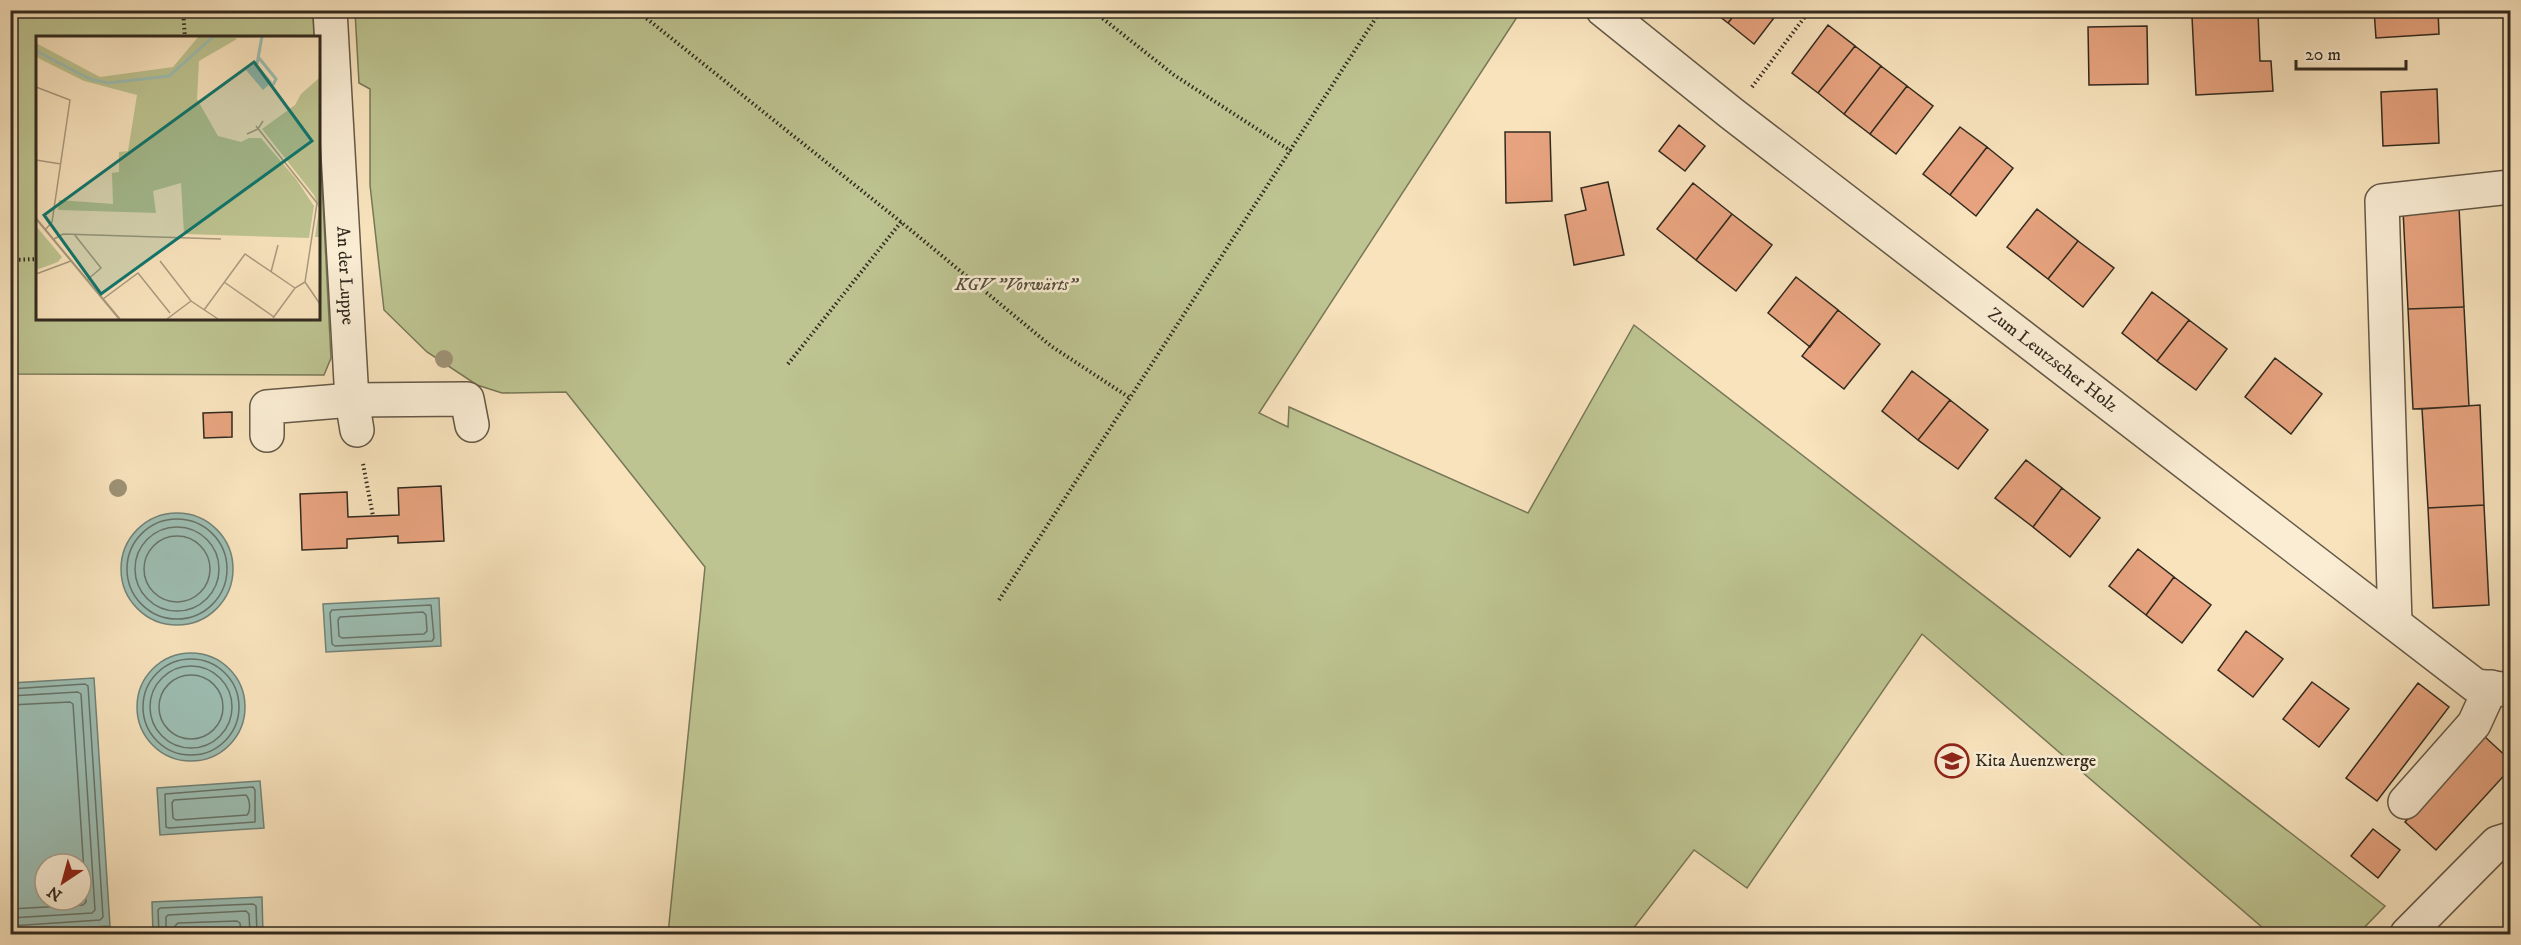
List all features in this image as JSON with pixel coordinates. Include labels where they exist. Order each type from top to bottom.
[{"type":"street","name":"An der Luppe","points":[[330,10],[354,415]]},
{"type":"street","name":"Zum Leutzscher Holz","points":[[1603,10],[1731,113],[2476,686],[2501,689]]},
{"type":"street","points":[[2395,623],[2382,201],[2511,187]]},
{"type":"street","points":[[267,435],[267,407],[354,415],[467,399],[472,425]]},
{"type":"street","points":[[2405,802],[2475,724],[2501,689]]},
{"type":"street","points":[[2407,934],[2497,843],[2511,839]]},
{"type":"path","points":[[183,10],[185,36]]},
{"type":"path","points":[[636,10],[1051,345],[1130,398]]},
{"type":"path","points":[[1092,10],[1174,75],[1291,151]]},
{"type":"path","points":[[999,600],[1381,10]]},
{"type":"path","points":[[1731,113],[1810,10]]},
{"type":"path","points":[[788,364],[901,222]]},
{"type":"path","points":[[10,260],[36,259]]},
{"type":"path","points":[[354,415],[373,516]]},
{"type":"green space","points":[[11,10],[313,11],[314,36],[36,36],[36,320],[320,320],[320,145],[331,358],[324,375],[11,374]]},
{"type":"green space","name":"KGV \"Vorwärts\"","points":[[355,11],[1521,11],[1259,413],[1288,427],[1289,407],[1528,513],[1634,325],[2385,906],[2358,934],[2270,934],[1922,634],[1747,888],[1694,850],[1629,934],[668,934],[705,567],[566,392],[502,393],[477,385],[427,352],[384,310],[370,185],[370,89],[359,83]]},
{"type":"water","points":[[177,513],[198,517],[217,529],[229,548],[233,569],[229,590],[217,609],[198,621],[177,625],[156,621],[137,609],[125,590],[121,569],[125,548],[137,529],[156,517]]},
{"type":"water","points":[[439,598],[441,646],[326,652],[323,604]]},
{"type":"water","points":[[191,653],[212,657],[229,669],[241,686],[245,707],[241,728],[229,745],[212,757],[191,761],[170,757],[153,745],[141,728],[137,707],[141,686],[153,669],[170,657]]},
{"type":"water","points":[[94,678],[110,926],[11,932],[11,683]]},
{"type":"water","points":[[260,781],[264,828],[160,835],[157,788]]},
{"type":"water","points":[[262,897],[263,934],[153,934],[152,902]]},
{"type":"building","points":[[1711,10],[1738,10],[1728,23]]},
{"type":"building","points":[[1738,10],[1780,10],[1754,44],[1728,23]]},
{"type":"building","points":[[2374,10],[2438,10],[2439,34],[2376,38]]},
{"type":"building","points":[[2258,13],[2260,61],[2271,61],[2273,91],[2196,95],[2192,17]]},
{"type":"building","points":[[1828,25],[1855,46],[1818,93],[1792,73]]},
{"type":"building","points":[[2147,26],[2148,84],[2089,85],[2088,27]]},
{"type":"building","points":[[1855,46],[1881,66],[1844,114],[1818,93]]},
{"type":"building","points":[[1881,66],[1907,86],[1870,134],[1844,114]]},
{"type":"building","points":[[1907,86],[1933,106],[1896,154],[1870,134]]},
{"type":"building","points":[[2437,89],[2439,143],[2383,146],[2381,92]]},
{"type":"building","points":[[1679,125],[1705,146],[1685,171],[1659,151]]},
{"type":"building","points":[[1960,127],[1987,147],[1950,195],[1923,174]]},
{"type":"building","points":[[1505,132],[1550,132],[1552,201],[1506,203]]},
{"type":"building","points":[[1987,147],[2013,168],[1976,216],[1950,195]]},
{"type":"building","points":[[1608,182],[1624,255],[1574,265],[1565,215],[1586,210],[1581,188]]},
{"type":"building","points":[[1693,183],[1732,214],[1696,260],[1657,229]]},
{"type":"building","points":[[2459,207],[2464,307],[2408,309],[2403,210]]},
{"type":"building","points":[[2037,209],[2078,241],[2048,279],[2007,247]]},
{"type":"building","points":[[1732,214],[1772,245],[1736,291],[1696,260]]},
{"type":"building","points":[[2078,241],[2114,268],[2083,307],[2048,279]]},
{"type":"building","points":[[1796,277],[1838,310],[1810,347],[1768,313]]},
{"type":"building","points":[[2152,292],[2189,320],[2157,361],[2122,333]]},
{"type":"building","points":[[2464,307],[2469,406],[2413,409],[2408,309]]},
{"type":"building","points":[[1838,310],[1880,344],[1844,389],[1802,356]]},
{"type":"building","points":[[2189,320],[2227,349],[2196,390],[2157,361]]},
{"type":"building","points":[[2275,358],[2322,394],[2291,434],[2245,397]]},
{"type":"building","points":[[1912,371],[1950,400],[1918,440],[1882,411]]},
{"type":"building","points":[[1950,400],[1988,430],[1958,469],[1918,440]]},
{"type":"building","points":[[2480,405],[2484,505],[2428,508],[2422,409]]},
{"type":"building","points":[[232,412],[232,437],[204,438],[203,413]]},
{"type":"building","points":[[2026,460],[2062,488],[2033,527],[1995,498]]},
{"type":"building","points":[[441,486],[444,541],[398,543],[398,536],[347,539],[347,548],[302,550],[300,494],[347,492],[348,517],[399,515],[398,488]]},
{"type":"building","points":[[2062,488],[2100,518],[2070,557],[2033,527]]},
{"type":"building","points":[[2484,505],[2489,605],[2433,608],[2428,508]]},
{"type":"building","points":[[2138,549],[2174,577],[2146,615],[2109,586]]},
{"type":"building","points":[[2174,577],[2211,605],[2182,643],[2146,615]]},
{"type":"building","points":[[2246,631],[2283,659],[2253,697],[2218,670]]},
{"type":"building","points":[[2312,682],[2349,709],[2319,747],[2283,719]]},
{"type":"building","points":[[2418,683],[2449,707],[2377,801],[2346,778]]},
{"type":"building","points":[[2484,736],[2510,760],[2510,769],[2436,850],[2405,822]]},
{"type":"building","points":[[2373,829],[2400,850],[2378,878],[2351,856]]},
{"type":"place","name":"Kita Auenzwerge","points":[[1952,761]]}]
